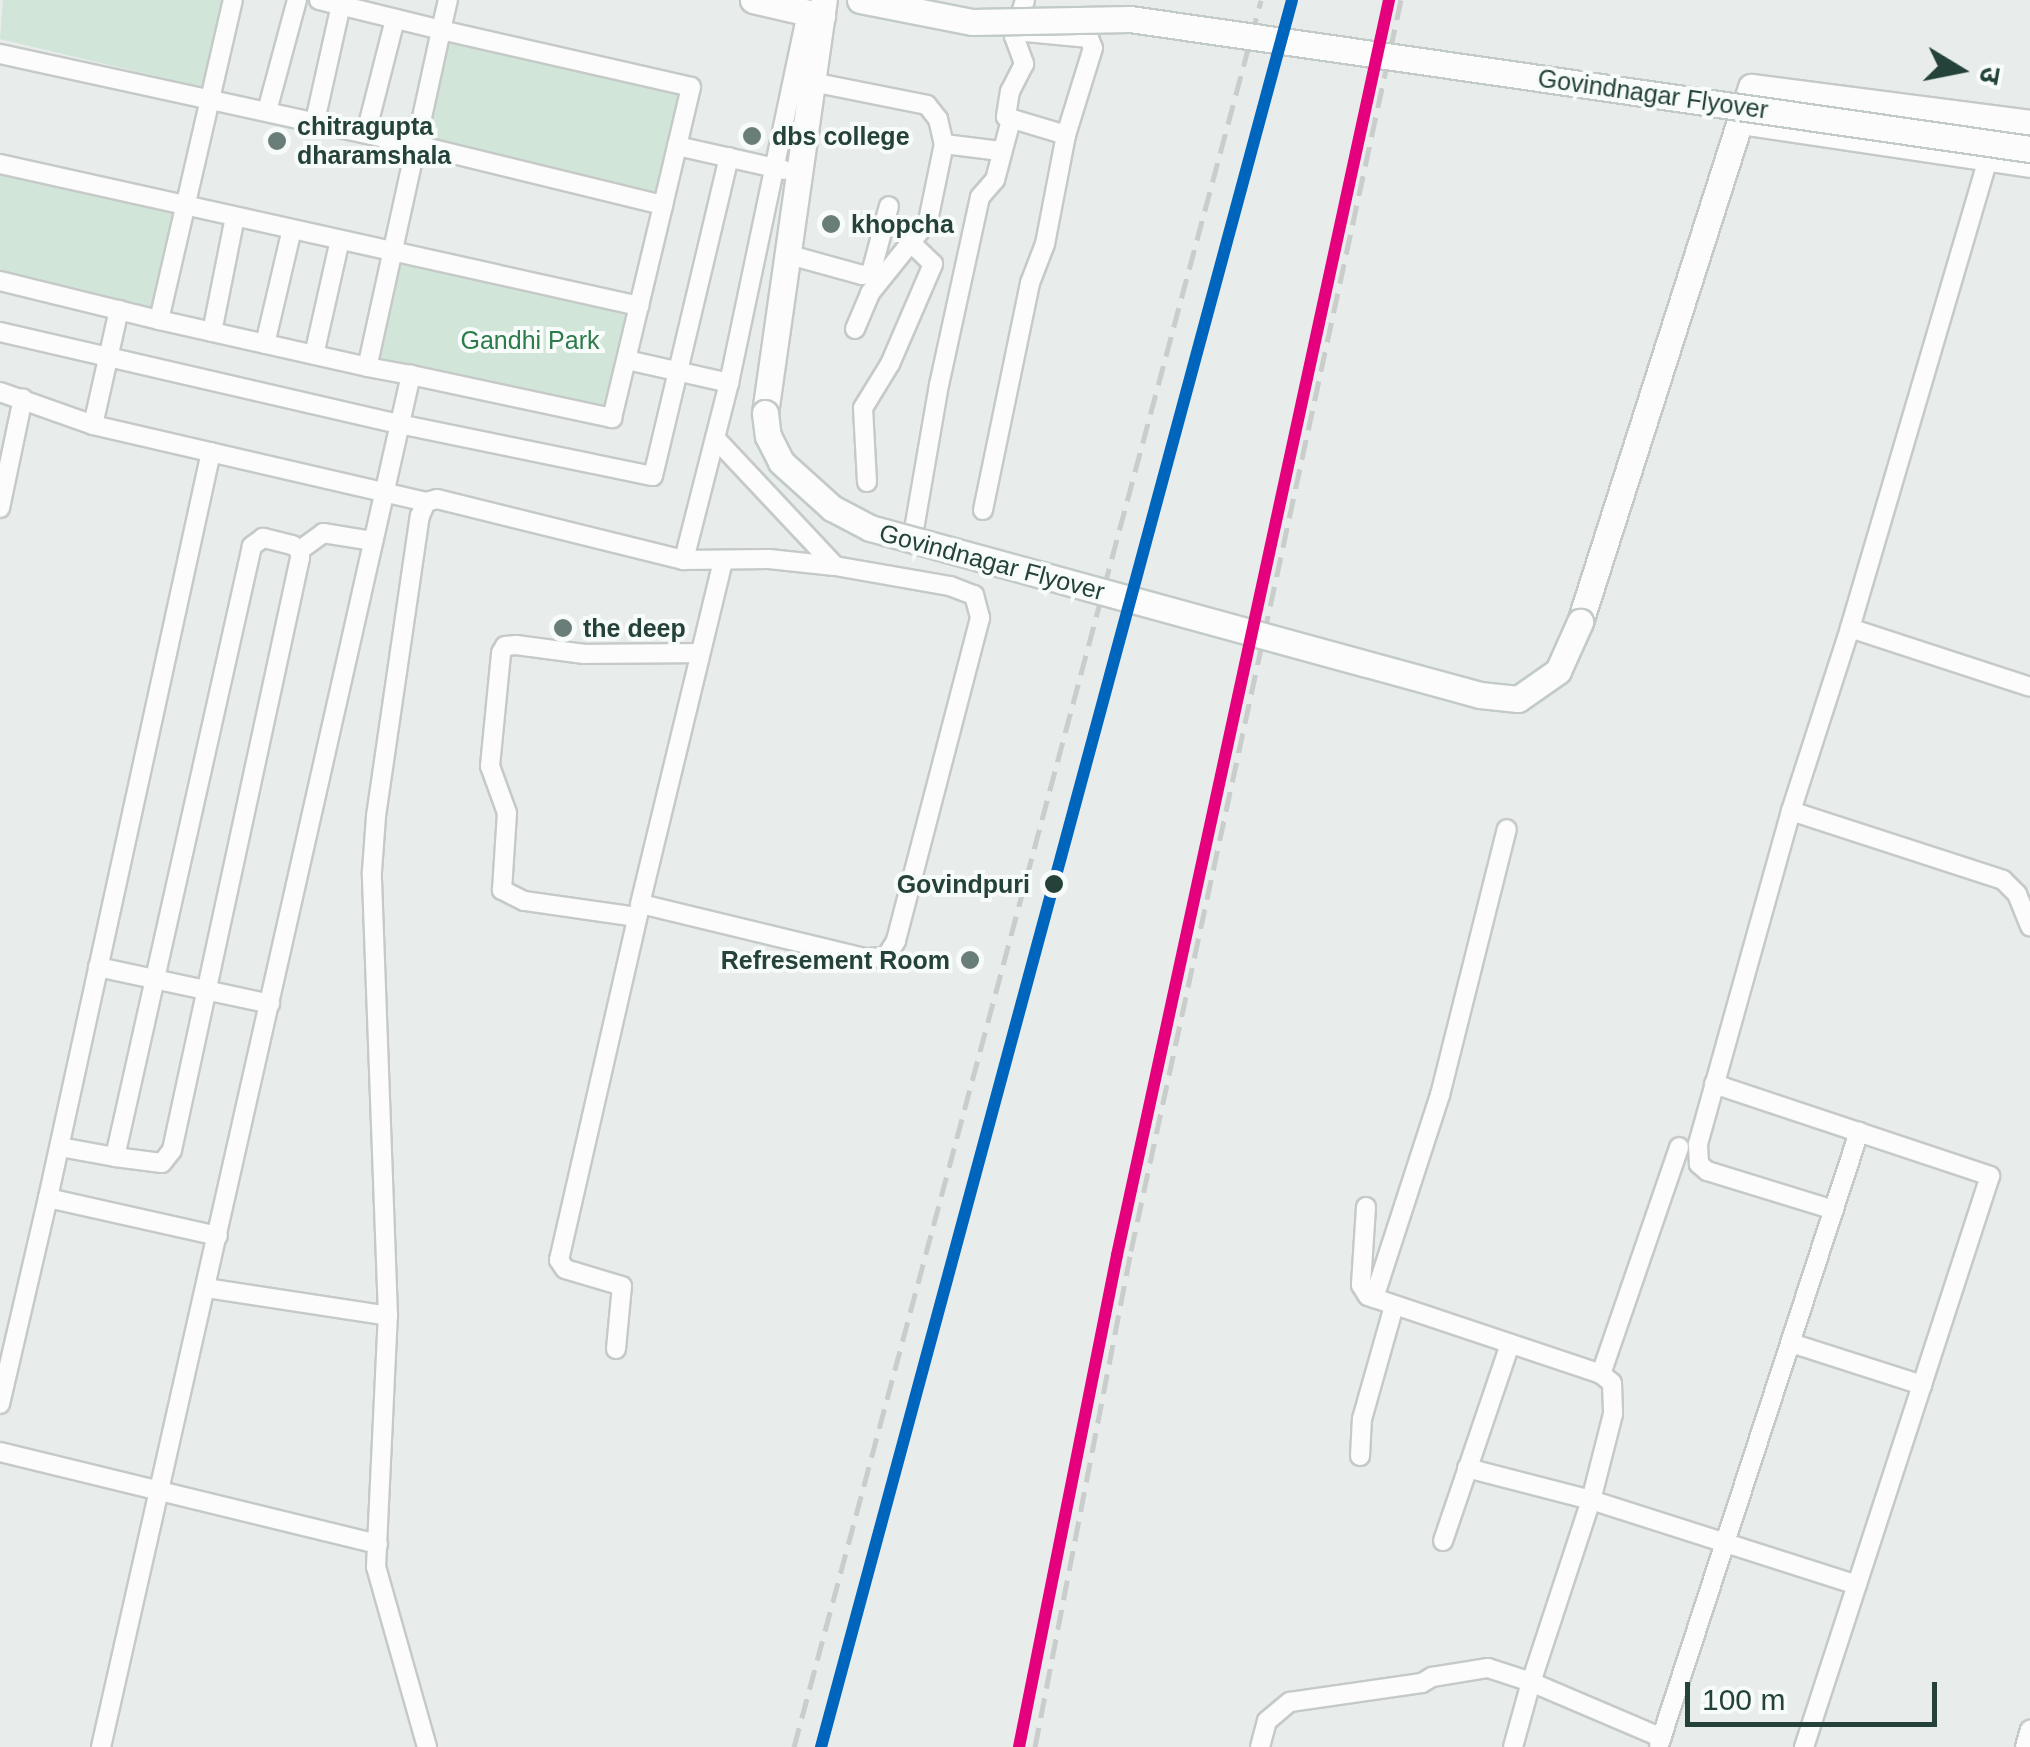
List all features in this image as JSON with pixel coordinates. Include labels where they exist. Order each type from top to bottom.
[{"type":"main road","points":[[754,0],[817,10]]},
{"type":"main road","name":"Govindnagar Flyover","points":[[860,0],[972,22],[1130,19],[2030,149]]},
{"type":"main road","name":"Govindnagar Flyover","points":[[817,10],[812,82],[787,170],[786,254],[765,413],[768,436],[781,462],[832,508],[870,528],[1480,695],[1518,700],[1558,670],[1580,622],[1751,86],[2030,124]]},
{"type":"main road","points":[[1740,121],[2030,164]]},
{"type":"street","points":[[159,320],[233,0]]},
{"type":"street","points":[[267,111],[297,0]]},
{"type":"street","points":[[0,282],[314,355],[612,418],[691,87],[320,0]]},
{"type":"street","points":[[368,366],[448,0]]},
{"type":"street","points":[[1025,0],[1015,32],[1024,58],[1010,90],[1006,112],[1011,120],[1066,134]]},
{"type":"street","points":[[315,121],[340,5]]},
{"type":"street","points":[[684,560],[787,170],[817,10]]},
{"type":"street","points":[[366,133],[395,19]]},
{"type":"street","points":[[983,510],[1066,134],[1092,42],[1015,32]]},
{"type":"street","points":[[0,54],[315,121],[663,205]]},
{"type":"street","points":[[812,82],[927,106],[938,119],[944,144],[928,222],[870,292],[855,329]]},
{"type":"street","points":[[912,540],[939,385],[980,197],[995,180],[1011,120]]},
{"type":"street","points":[[944,144],[1001,150]]},
{"type":"street","points":[[677,146],[787,170]]},
{"type":"street","points":[[0,332],[399,424],[653,476],[728,157]]},
{"type":"street","points":[[1834,1210],[1719,1176],[1699,1164],[1698,1144],[1790,811],[1850,628],[1988,158]]},
{"type":"street","points":[[0,164],[640,306]]},
{"type":"street","points":[[786,254],[871,273],[889,206]]},
{"type":"street","points":[[212,332],[235,217]]},
{"type":"street","points":[[265,344],[292,229]]},
{"type":"street","points":[[314,355],[340,240]]},
{"type":"street","points":[[867,482],[863,408],[890,364],[933,264],[911,244]]},
{"type":"street","points":[[93,425],[119,310]]},
{"type":"street","points":[[627,360],[728,383]]},
{"type":"street","points":[[101,1747],[411,375]]},
{"type":"street","points":[[0,392],[93,425],[426,502],[445,501],[684,560],[769,559],[835,566],[963,590],[979,604],[980,618],[892,952],[886,958],[864,958],[639,911],[524,900],[502,890],[508,813],[490,766],[501,653],[505,646],[584,654],[699,654]]},
{"type":"street","points":[[0,508],[6,446],[23,398]]},
{"type":"street","points":[[715,438],[835,566]]},
{"type":"street","points":[[0,1404],[211,452]]},
{"type":"street","points":[[426,502],[404,612],[372,871],[388,1316],[379,1592],[427,1747]]},
{"type":"street","points":[[60,1147],[162,1163],[170,1156],[209,990],[300,550],[323,533],[373,542]]},
{"type":"street","points":[[115,1157],[252,546],[263,538],[300,550]]},
{"type":"street","points":[[616,1349],[622,1286],[565,1269],[558,1260],[722,562]]},
{"type":"street","points":[[1850,628],[2030,687]]},
{"type":"street","points":[[1790,811],[2002,880],[2018,894],[2030,926]]},
{"type":"street","points":[[1374,1298],[1444,1082],[1506,828]]},
{"type":"street","points":[[98,967],[270,1004]]},
{"type":"street","points":[[1714,1084],[1990,1176],[1804,1747]]},
{"type":"street","points":[[1260,1747],[1267,1721],[1290,1702],[1422,1684],[1479,1668],[1531,1682],[1660,1744],[1859,1132]]},
{"type":"street","points":[[1601,1374],[1678,1146]]},
{"type":"street","points":[[48,1198],[218,1236]]},
{"type":"street","points":[[1366,1207],[1361,1285],[1374,1298],[1601,1374],[1616,1394],[1591,1500],[1513,1747]]},
{"type":"street","points":[[206,1288],[388,1316]]},
{"type":"street","points":[[1360,1456],[1362,1419],[1394,1306]]},
{"type":"street","points":[[1791,1343],[1922,1385]]},
{"type":"street","points":[[1443,1541],[1510,1344]]},
{"type":"street","points":[[0,1452],[378,1544]]},
{"type":"street","points":[[1467,1468],[1591,1500],[1857,1585]]},
{"type":"street","points":[[2024,1747],[2030,1730]]},
{"type":"green space","points":[[3,0],[222,0],[205,88],[0,39]]},
{"type":"green space","points":[[441,35],[685,91],[661,195],[417,139]]},
{"type":"green space","points":[[0,170],[179,211],[154,312],[0,273]]},
{"type":"green space","name":"Gandhi Park","points":[[397,257],[631,311],[607,412],[374,358]]},
{"type":"railway","points":[[794,1747],[1261,0]]},
{"type":"railway","points":[[1035,1747],[1131,1251],[1401,0]]},
{"type":"transit line","points":[[821,1747],[1292,0]]},
{"type":"transit line","points":[[1019,1747],[1117,1255],[1389,0]]},
{"type":"place","name":"dbs college","points":[[752,136]]},
{"type":"place","name":"chitragupta dharamshala","points":[[277,141]]},
{"type":"place","name":"khopcha","points":[[831,224]]},
{"type":"place","name":"the deep","points":[[563,628]]},
{"type":"place","name":"Govindpuri","points":[[1054,884]]},
{"type":"place","name":"Refresement Room","points":[[970,960]]}]
